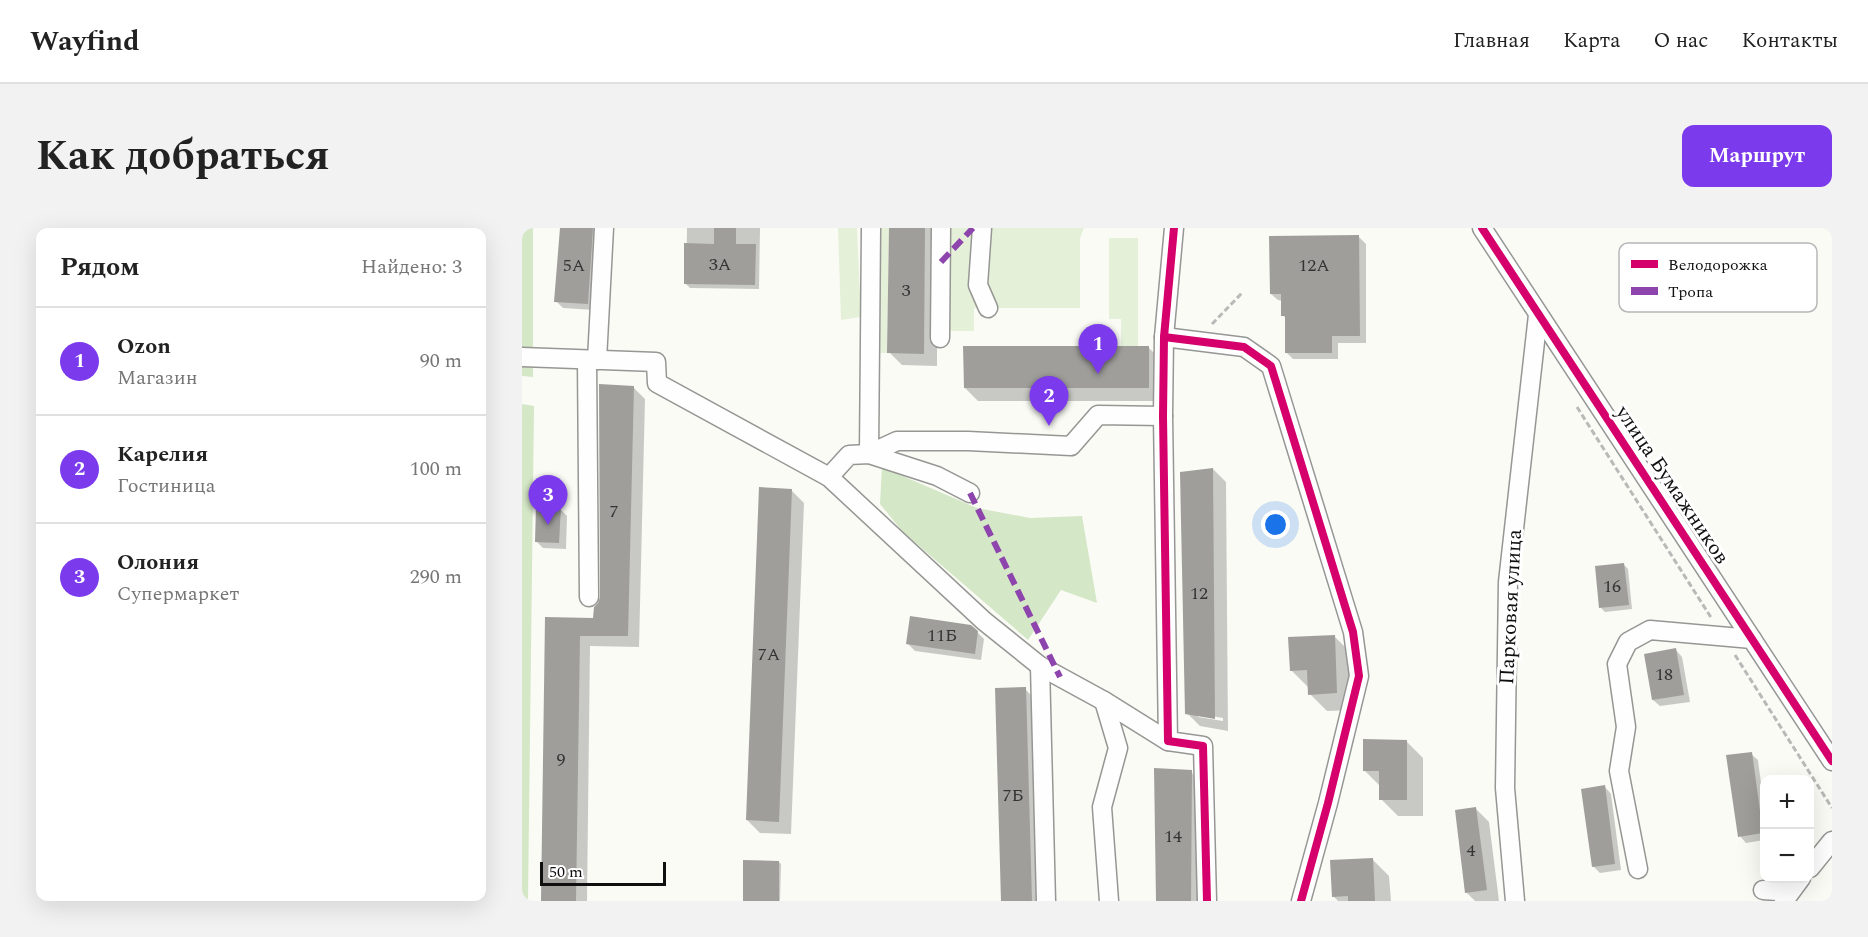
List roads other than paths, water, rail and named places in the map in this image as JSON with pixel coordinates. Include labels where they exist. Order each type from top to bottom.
[{"type":"street","points":[[589,597],[592,360],[604,228]]},
{"type":"street","points":[[869,454],[871,228]]},
{"type":"street","points":[[940,338],[941,228]]},
{"type":"street","points":[[982,228],[978,285],[988,308]]},
{"type":"street","points":[[1168,741],[1162,416],[1164,337],[1174,228]]},
{"type":"street","name":"улица Бумажников","points":[[1482,228],[1832,762]]},
{"type":"street","name":"Парковая улица","points":[[1515,901],[1505,788],[1508,582],[1538,315]]},
{"type":"street","points":[[1164,337],[1244,347],[1271,358],[1353,632],[1359,676],[1301,901]]},
{"type":"street","points":[[522,357],[656,362],[657,383],[829,477],[984,621],[1040,666],[1104,701],[1168,741],[1203,746],[1207,901]]},
{"type":"street","points":[[869,454],[897,441],[968,441],[1071,446],[1098,416],[1162,416]]},
{"type":"street","points":[[829,477],[849,455],[869,454],[937,476],[970,493]]},
{"type":"street","points":[[1638,869],[1619,771],[1626,727],[1617,664],[1628,642],[1650,630],[1752,639]]},
{"type":"street","points":[[1040,666],[1046,901]]},
{"type":"street","points":[[1104,701],[1118,748],[1102,807],[1109,901]]},
{"type":"street","points":[[1814,862],[1832,841]]},
{"type":"street","points":[[1763,890],[1791,890]]},
{"type":"place","name":"Ozon","points":[[1098,374]]},
{"type":"place","name":"Карелия","points":[[1049,426]]},
{"type":"place","name":"Олония","points":[[548,525]]}]
